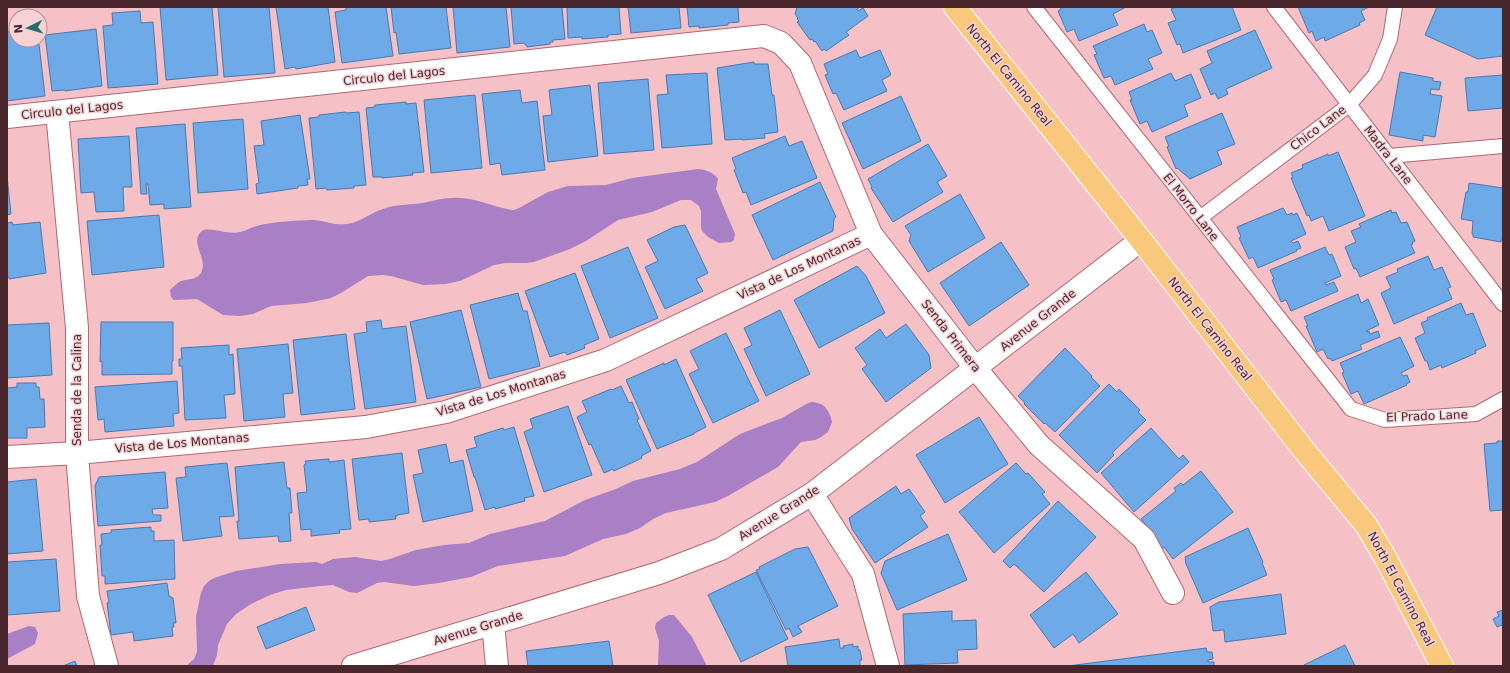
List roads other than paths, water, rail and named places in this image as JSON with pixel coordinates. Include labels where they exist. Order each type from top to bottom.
[{"type":"main road","name":"North El Camino Real","points":[[955,7],[1141,240],[1303,449],[1366,525],[1385,557],[1442,666]]},
{"type":"street","name":"Circulo del Lagos","points":[[7,117],[764,36],[780,43]]},
{"type":"street","name":"Senda Primera","points":[[780,43],[800,63],[871,234],[976,369],[1039,445],[1144,539],[1173,594]]},
{"type":"street","name":"Senda de la Calina","points":[[57,112],[77,328],[77,453],[88,596],[107,666]]},
{"type":"street","name":"Vista de Los Montanas","points":[[7,457],[77,453],[366,427],[446,412],[606,360],[871,234]]},
{"type":"street","name":"Avenue Grande","points":[[354,666],[659,573],[721,548],[812,494],[976,369],[1141,240]]},
{"type":"street","points":[[812,494],[863,574],[888,666]]},
{"type":"street","points":[[493,623],[497,666]]},
{"type":"lane","name":"El Morro Lane","points":[[1034,7],[1349,407]]},
{"type":"lane","name":"Madra Lane","points":[[1274,7],[1503,304]]},
{"type":"lane","name":"Chico Lane","points":[[1200,218],[1349,105],[1375,75],[1390,39],[1395,7]]},
{"type":"lane","points":[[1389,156],[1503,146]]},
{"type":"lane","name":"El Prado Lane","points":[[1349,407],[1351,409],[1385,420],[1476,414],[1503,399]]}]
